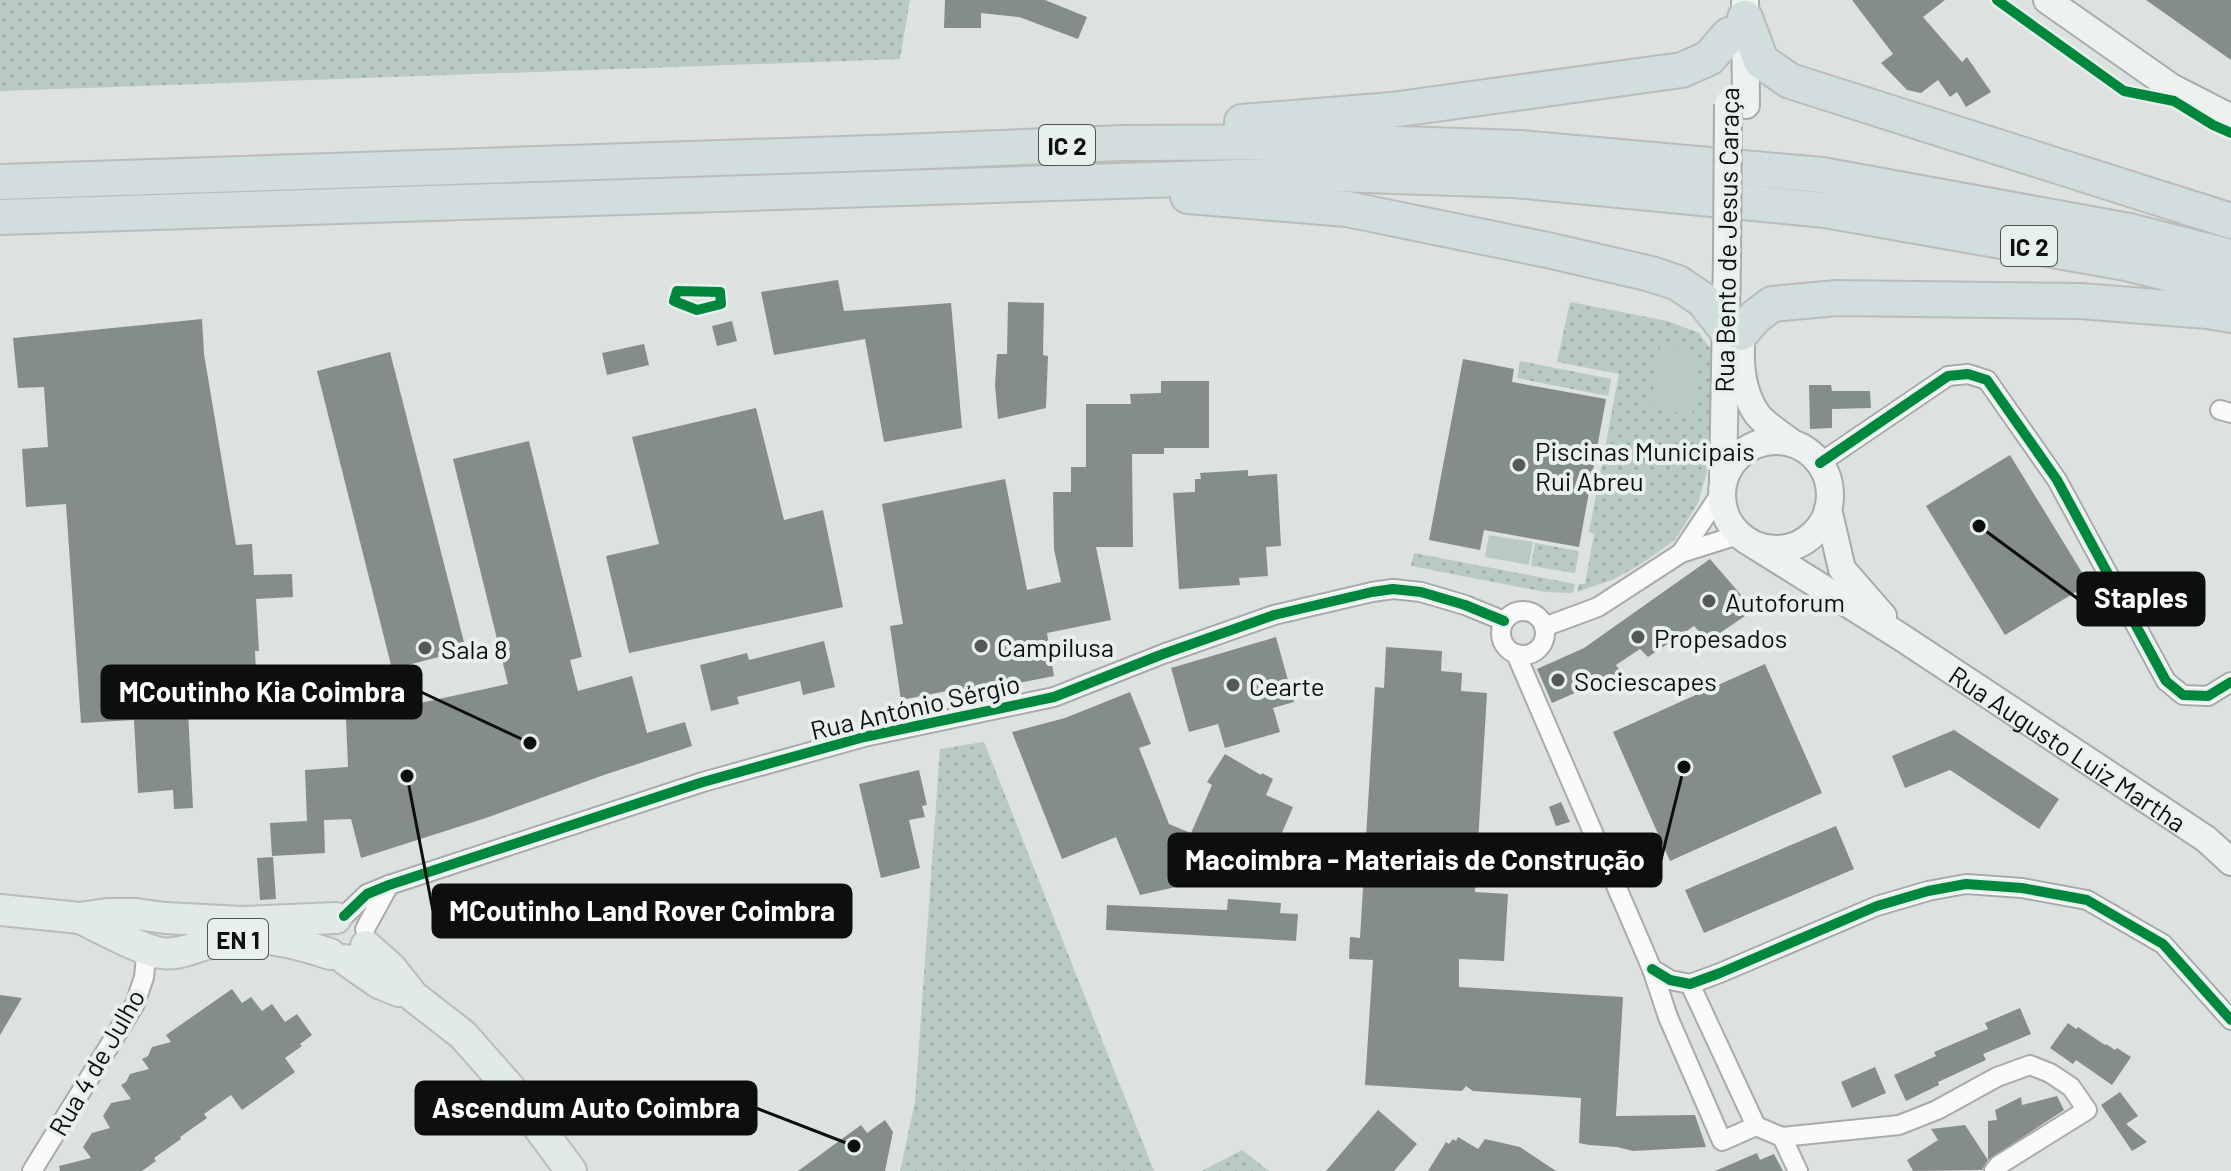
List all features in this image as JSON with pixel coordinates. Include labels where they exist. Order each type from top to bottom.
[{"type":"highway","points":[[1122,143],[1213,125],[1392,110],[1682,70],[1709,58],[1737,13]]},
{"type":"highway","points":[[1737,13],[1761,61],[1790,81],[2231,221]]},
{"type":"highway","name":"IC 2","points":[[0,182],[1122,143],[1341,142],[1520,148],[1822,175],[2129,231],[2231,257]]},
{"type":"highway","name":"IC 2","points":[[0,217],[1336,174],[1514,180],[1825,210],[2126,263],[2231,289]]},
{"type":"highway","points":[[1093,181],[1194,197],[1347,209],[1566,254],[1678,283],[1703,300],[1734,331],[1772,304],[1837,298],[2080,301],[2231,315]]},
{"type":"main road","points":[[2047,0],[2171,87],[2231,118]]},
{"type":"main road","name":"Rua Bento de Jesus Caraça","points":[[1722,487],[1734,331],[1737,13]]},
{"type":"main road","name":"Rua Bento de Jesus Caraça","points":[[1734,331],[1745,390],[1758,416],[1792,443]]},
{"type":"main road","points":[[1774,441],[1792,443],[1820,463],[1830,493],[1828,509],[1821,526],[1808,539],[1791,548],[1772,550],[1746,540],[1725,516],[1722,487],[1730,465],[1742,452],[1757,444],[1774,441]]},
{"type":"main road","name":"Rua Augusto Luiz Martha","points":[[1828,509],[1842,569],[1901,637]]},
{"type":"main road","name":"Rua Augusto Luiz Martha","points":[[1746,540],[1901,637],[2206,839],[2231,862]]},
{"type":"main road","name":"EN 1","points":[[0,910],[80,918],[136,914],[242,922],[348,937],[379,983],[413,996],[463,1035],[509,1087],[571,1171]]},
{"type":"main road","name":"EN 1","points":[[80,918],[162,954],[179,953],[216,941],[258,937],[295,942],[348,937]]},
{"type":"main road","points":[[147,948],[146,933],[150,926],[165,918]]},
{"type":"street","points":[[1820,463],[1948,376],[1968,374],[1987,380],[2057,480],[2166,681],[2183,695],[2208,696],[2231,682]]},
{"type":"street","points":[[1681,553],[1722,487]]},
{"type":"street","points":[[1544,627],[1598,607],[1681,553],[1746,540]]},
{"type":"street","name":"Rua António Sérgio","points":[[348,937],[389,885],[703,782],[864,737],[1054,697],[1274,615],[1393,589],[1421,592],[1504,621]]},
{"type":"street","points":[[1531,612],[1544,627],[1544,639],[1538,649],[1527,655],[1507,649],[1502,640],[1504,621],[1511,614],[1531,612]]},
{"type":"street","points":[[1516,654],[1652,969],[1668,1017],[1722,1141],[1756,1126]]},
{"type":"street","points":[[1652,969],[1670,980],[1690,984],[1877,906],[1928,891],[1966,884],[2022,888],[2087,900],[2163,944],[2231,1020]]},
{"type":"street","name":"Rua 4 de Julho","points":[[32,1171],[135,1004],[144,977],[147,948]]},
{"type":"street","points":[[1690,984],[1756,1126],[1782,1137],[1899,1125],[1937,1110],[1997,1077],[2030,1065],[2050,1073],[2071,1087],[2087,1110],[1994,1171]]},
{"type":"street","points":[[1782,1137],[1798,1171]]},
{"type":"shaded area","points":[[0,0],[910,0],[900,59],[0,91]]},
{"type":"shaded area","points":[[1570,302],[1667,321],[1699,333],[1710,348],[1707,472],[1698,503],[1675,540],[1612,580],[1577,592],[1579,584],[1585,584],[1594,534],[1589,532],[1619,374],[1557,362]]},
{"type":"shaded area","points":[[1661,344],[1690,349],[1696,373],[1692,415],[1650,408]]},
{"type":"shaded area","points":[[1520,361],[1611,379],[1608,396],[1517,378]]},
{"type":"shaded area","points":[[1489,535],[1533,542],[1529,565],[1485,557]]},
{"type":"shaded area","points":[[1535,543],[1579,551],[1575,573],[1531,566]]},
{"type":"shaded area","points":[[1414,553],[1575,584],[1573,593],[1546,592],[1411,566]]},
{"type":"shaded area","points":[[984,742],[1154,1171],[900,1171],[915,1102],[940,749]]},
{"type":"shaded area","points":[[1242,1150],[1269,1171],[1202,1171]]},
{"type":"building","points":[[945,0],[1045,0],[1087,17],[1078,39],[1019,17],[981,13],[981,28],[944,28]]},
{"type":"building","points":[[1852,0],[1945,0],[1923,17],[1962,62],[1967,57],[1991,92],[1966,107],[1957,92],[1950,97],[1938,80],[1921,93],[1907,90],[1881,63],[1893,54]]},
{"type":"building","points":[[2146,0],[2231,0],[2231,60]]},
{"type":"building","points":[[838,280],[844,311],[951,303],[962,428],[884,442],[865,339],[774,355],[761,292]]},
{"type":"building","points":[[1008,302],[1044,303],[1043,355],[1048,356],[1046,408],[998,419],[995,385],[997,354],[1007,354]]},
{"type":"building","points":[[202,319],[204,354],[236,545],[252,544],[254,575],[292,574],[293,597],[256,599],[258,706],[188,711],[193,808],[174,809],[173,790],[138,793],[134,720],[81,723],[66,504],[26,507],[22,449],[48,447],[44,387],[18,388],[13,338]]},
{"type":"building","points":[[732,321],[737,341],[717,346],[712,326]]},
{"type":"building","points":[[644,344],[649,365],[607,375],[602,353]]},
{"type":"building","points":[[390,352],[466,650],[392,669],[317,371]]},
{"type":"building","name":"Piscinas Municipais Rui Abreu","points":[[1463,359],[1514,369],[1512,382],[1606,399],[1579,547],[1484,530],[1480,550],[1429,540]]},
{"type":"building","points":[[1161,381],[1209,381],[1209,448],[1164,448],[1164,454],[1132,454],[1133,547],[1096,547],[1111,620],[1047,633],[1054,676],[948,697],[947,691],[901,700],[890,626],[903,624],[882,504],[1005,479],[1027,590],[1061,582],[1054,549],[1053,492],[1071,492],[1071,467],[1086,467],[1086,404],[1131,404],[1130,394],[1161,393]]},
{"type":"building","points":[[1809,385],[1831,385],[1832,391],[1870,391],[1871,408],[1832,409],[1832,428],[1810,429]]},
{"type":"building","points":[[756,408],[784,520],[823,510],[843,607],[629,653],[606,556],[659,544],[632,437]]},
{"type":"building","points":[[529,441],[582,657],[570,660],[578,691],[632,676],[647,733],[685,722],[692,746],[361,858],[351,819],[324,820],[325,853],[272,856],[270,823],[307,821],[305,770],[348,767],[346,719],[508,684],[453,459]]},
{"type":"building","points":[[2010,455],[2089,584],[2005,635],[1926,506]]},
{"type":"building","points":[[1248,470],[1248,476],[1277,474],[1281,546],[1266,547],[1268,576],[1239,578],[1240,585],[1179,589],[1173,493],[1195,492],[1195,479],[1201,479],[1200,473]]},
{"type":"building","points":[[1710,559],[1754,610],[1708,641],[1694,626],[1648,657],[1640,649],[1616,665],[1623,675],[1552,703],[1537,669],[1584,648]]},
{"type":"building","name":"Cearte","points":[[1276,637],[1294,702],[1273,708],[1280,732],[1225,748],[1218,724],[1189,732],[1171,668]]},
{"type":"building","points":[[824,641],[835,687],[803,695],[800,681],[737,697],[739,704],[711,711],[700,665],[747,653],[749,660]]},
{"type":"building","points":[[1386,647],[1442,651],[1441,671],[1462,673],[1461,691],[1487,693],[1475,892],[1508,894],[1504,961],[1459,959],[1459,987],[1623,997],[1616,1116],[1695,1115],[1706,1147],[1633,1151],[1579,1143],[1581,1098],[1473,1091],[1466,1086],[1462,1091],[1365,1085],[1373,960],[1349,959],[1350,937],[1360,938],[1375,687],[1384,688]]},
{"type":"building","points":[[1765,664],[1822,793],[1670,861],[1613,732]]},
{"type":"building","points":[[1130,692],[1151,744],[1139,748],[1169,824],[1191,833],[1212,785],[1207,782],[1225,754],[1273,779],[1266,795],[1293,807],[1264,875],[1236,862],[1230,875],[1140,895],[1116,837],[1062,859],[1012,732],[1065,718]]},
{"type":"building","points":[[1954,730],[2059,799],[2039,829],[1950,770],[1905,788],[1892,756]]},
{"type":"building","points":[[919,770],[927,805],[922,806],[925,817],[909,820],[920,868],[881,878],[859,784]]},
{"type":"building","points":[[1561,802],[1570,822],[1556,826],[1549,807]]},
{"type":"building","points":[[1836,826],[1854,869],[1704,933],[1685,890]]},
{"type":"building","points":[[273,857],[276,899],[260,900],[257,858]]},
{"type":"building","points":[[1228,899],[1281,903],[1280,913],[1298,914],[1296,941],[1106,930],[1107,905],[1227,910]]},
{"type":"building","points":[[232,989],[242,1003],[251,997],[262,1011],[272,1004],[285,1022],[297,1014],[312,1035],[285,1058],[295,1072],[242,1110],[231,1095],[204,1114],[207,1118],[154,1158],[156,1161],[142,1171],[60,1171],[59,1166],[91,1158],[83,1147],[92,1133],[110,1128],[103,1116],[111,1103],[131,1099],[121,1085],[130,1074],[149,1069],[142,1059],[148,1056],[152,1047],[171,1042],[166,1035]]},
{"type":"building","points":[[0,995],[22,998],[0,1035]]},
{"type":"building","points":[[2020,1008],[2031,1034],[1983,1054],[1986,1060],[1906,1101],[1894,1075],[1936,1056],[1934,1052],[1988,1029],[1985,1023]]},
{"type":"building","points":[[2068,1023],[2131,1057],[2112,1085],[2076,1060],[2073,1064],[2050,1048]]},
{"type":"building","points":[[1875,1067],[1886,1093],[1852,1108],[1841,1082]]},
{"type":"building","points":[[2120,1092],[2138,1116],[2126,1124],[2147,1142],[2132,1151],[2101,1105]]},
{"type":"building","points":[[2057,1096],[2064,1110],[1988,1160],[1988,1121],[1997,1120],[1995,1110],[2021,1097],[2022,1105]]},
{"type":"building","points":[[1378,1110],[1417,1144],[1394,1171],[1326,1171]]},
{"type":"building","points":[[885,1120],[893,1132],[885,1171],[798,1171],[861,1125],[867,1133]]},
{"type":"building","points":[[1965,1125],[1988,1160],[1982,1170],[1913,1171],[1907,1160],[1938,1140],[1931,1129]]},
{"type":"building","points":[[1458,1137],[1478,1149],[1485,1139],[1520,1147],[1556,1171],[1428,1171],[1446,1142],[1449,1144]]},
{"type":"building","points":[[1757,1153],[1760,1160],[1774,1154],[1783,1171],[1715,1171]]},
{"type":"cycle path","points":[[1997,0],[2124,91],[2174,101],[2231,133]]},
{"type":"cycle path","points":[[677,291],[720,292],[721,304],[697,310],[674,301],[677,291]]},
{"type":"cycle path","points":[[1820,463],[1948,376],[1968,374],[1987,380],[2057,480],[2166,681],[2183,695],[2208,696],[2231,682]]},
{"type":"cycle path","points":[[344,916],[367,894],[389,885],[703,782],[864,737],[1054,697],[1274,615],[1393,589],[1421,592],[1504,621]]},
{"type":"cycle path","points":[[1652,969],[1670,980],[1690,984],[1877,906],[1928,891],[1966,884],[2022,888],[2087,900],[2163,944],[2231,1020]]},
{"type":"place","name":"Piscinas Municipais Rui Abreu","points":[[1519,465]]},
{"type":"place","name":"Staples","points":[[1979,526]]},
{"type":"place","name":"Autoforum","points":[[1709,601]]},
{"type":"place","name":"Propesados","points":[[1638,637]]},
{"type":"place","name":"Campilusa","points":[[981,646]]},
{"type":"place","name":"Sala 8","points":[[425,648]]},
{"type":"place","name":"Sociescapes","points":[[1558,680]]},
{"type":"place","name":"Cearte","points":[[1233,685]]},
{"type":"place","name":"MCoutinho Kia Coimbra","points":[[530,743]]},
{"type":"place","name":"Macoimbra - Materiais de Construção","points":[[1684,767]]},
{"type":"place","name":"MCoutinho Land Rover Coimbra","points":[[407,776]]},
{"type":"place","name":"Ascendum Auto Coimbra","points":[[854,1146]]}]
